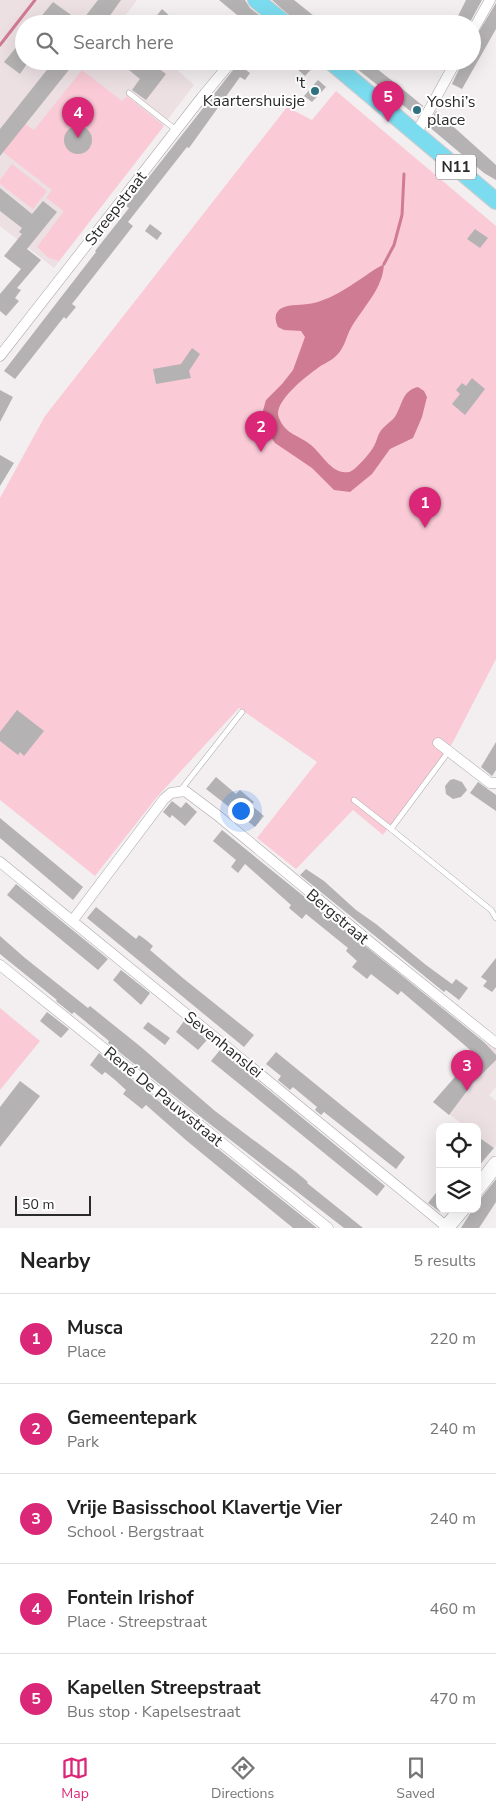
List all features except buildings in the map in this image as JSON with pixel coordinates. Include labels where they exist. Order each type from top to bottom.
[{"type":"main road","name":"N11","points":[[341,70],[496,201]]},
{"type":"street","points":[[481,16],[490,0]]},
{"type":"street","name":"Streepstraat","points":[[0,356],[225,70]]},
{"type":"street","points":[[416,134],[451,70]]},
{"type":"street","points":[[438,743],[490,783],[496,783]]},
{"type":"street","name":"Bergstraat","points":[[180,792],[185,791],[191,794],[496,1043]]},
{"type":"street","points":[[72,920],[164,800],[171,793],[180,792]]},
{"type":"street","name":"Sevenhanslei","points":[[0,862],[447,1227]]},
{"type":"street","name":"René De Pauwstraat","points":[[0,965],[328,1228]]},
{"type":"street","points":[[481,1184],[496,1164]]},
{"type":"street","points":[[447,1227],[459,1213]]},
{"type":"lane","points":[[129,93],[176,130]]},
{"type":"lane","points":[[180,792],[242,712]]},
{"type":"lane","points":[[392,829],[449,751]]},
{"type":"lane","points":[[354,800],[491,910],[496,918]]},
{"type":"shaded area","points":[[0,0],[137,0],[126,15],[15,15],[15,70],[177,70],[194,85],[54,268],[0,226]]},
{"type":"shaded area","points":[[82,70],[122,101],[127,96],[164,126],[59,261],[49,258],[37,247],[64,211],[46,198],[52,190],[3,152],[25,124],[34,130]]},
{"type":"shaded area","points":[[336,91],[496,226],[496,659],[453,742],[383,835],[353,810],[296,869],[257,838],[317,762],[239,708],[157,797],[95,876],[0,800],[0,498],[45,416],[287,107],[312,120]]},
{"type":"shaded area","points":[[12,164],[47,191],[33,209],[0,184],[0,180]]},
{"type":"shaded area","points":[[384,264],[380,282],[372,298],[351,328],[340,351],[334,358],[299,383],[285,397],[278,412],[285,428],[311,445],[332,467],[343,472],[349,472],[359,465],[370,452],[378,435],[396,415],[406,394],[418,387],[424,391],[427,397],[422,417],[413,438],[390,449],[372,474],[350,492],[334,490],[312,468],[275,443],[267,431],[262,414],[266,400],[293,370],[305,337],[301,331],[284,330],[278,327],[276,315],[284,307],[314,303],[334,296]]},
{"type":"shaded area","points":[[0,1008],[40,1041],[0,1090]]},
{"type":"shaded area","points":[[489,1041],[496,1049],[496,1087],[489,1095],[496,1101],[496,1145],[494,1148],[481,1139],[481,1123],[461,1123],[433,1102]]},
{"type":"waterway","points":[[23,15],[35,0]]},
{"type":"waterway","points":[[0,45],[15,26]]},
{"type":"waterway","points":[[384,264],[394,245],[402,215],[404,174]]},
{"type":"place","name":"'t Kaartershuisje","points":[[315,91]]},
{"type":"place","name":"Yoshi’s place","points":[[417,110]]},
{"type":"place","name":"Kapellen Streepstraat","points":[[388,122]]},
{"type":"place","name":"Fontein Irishof","points":[[78,138]]},
{"type":"place","name":"Gemeentepark","points":[[261,452]]},
{"type":"place","name":"Musca","points":[[425,528]]},
{"type":"place","name":"Vrije Basisschool Klavertje Vier","points":[[467,1091]]}]
